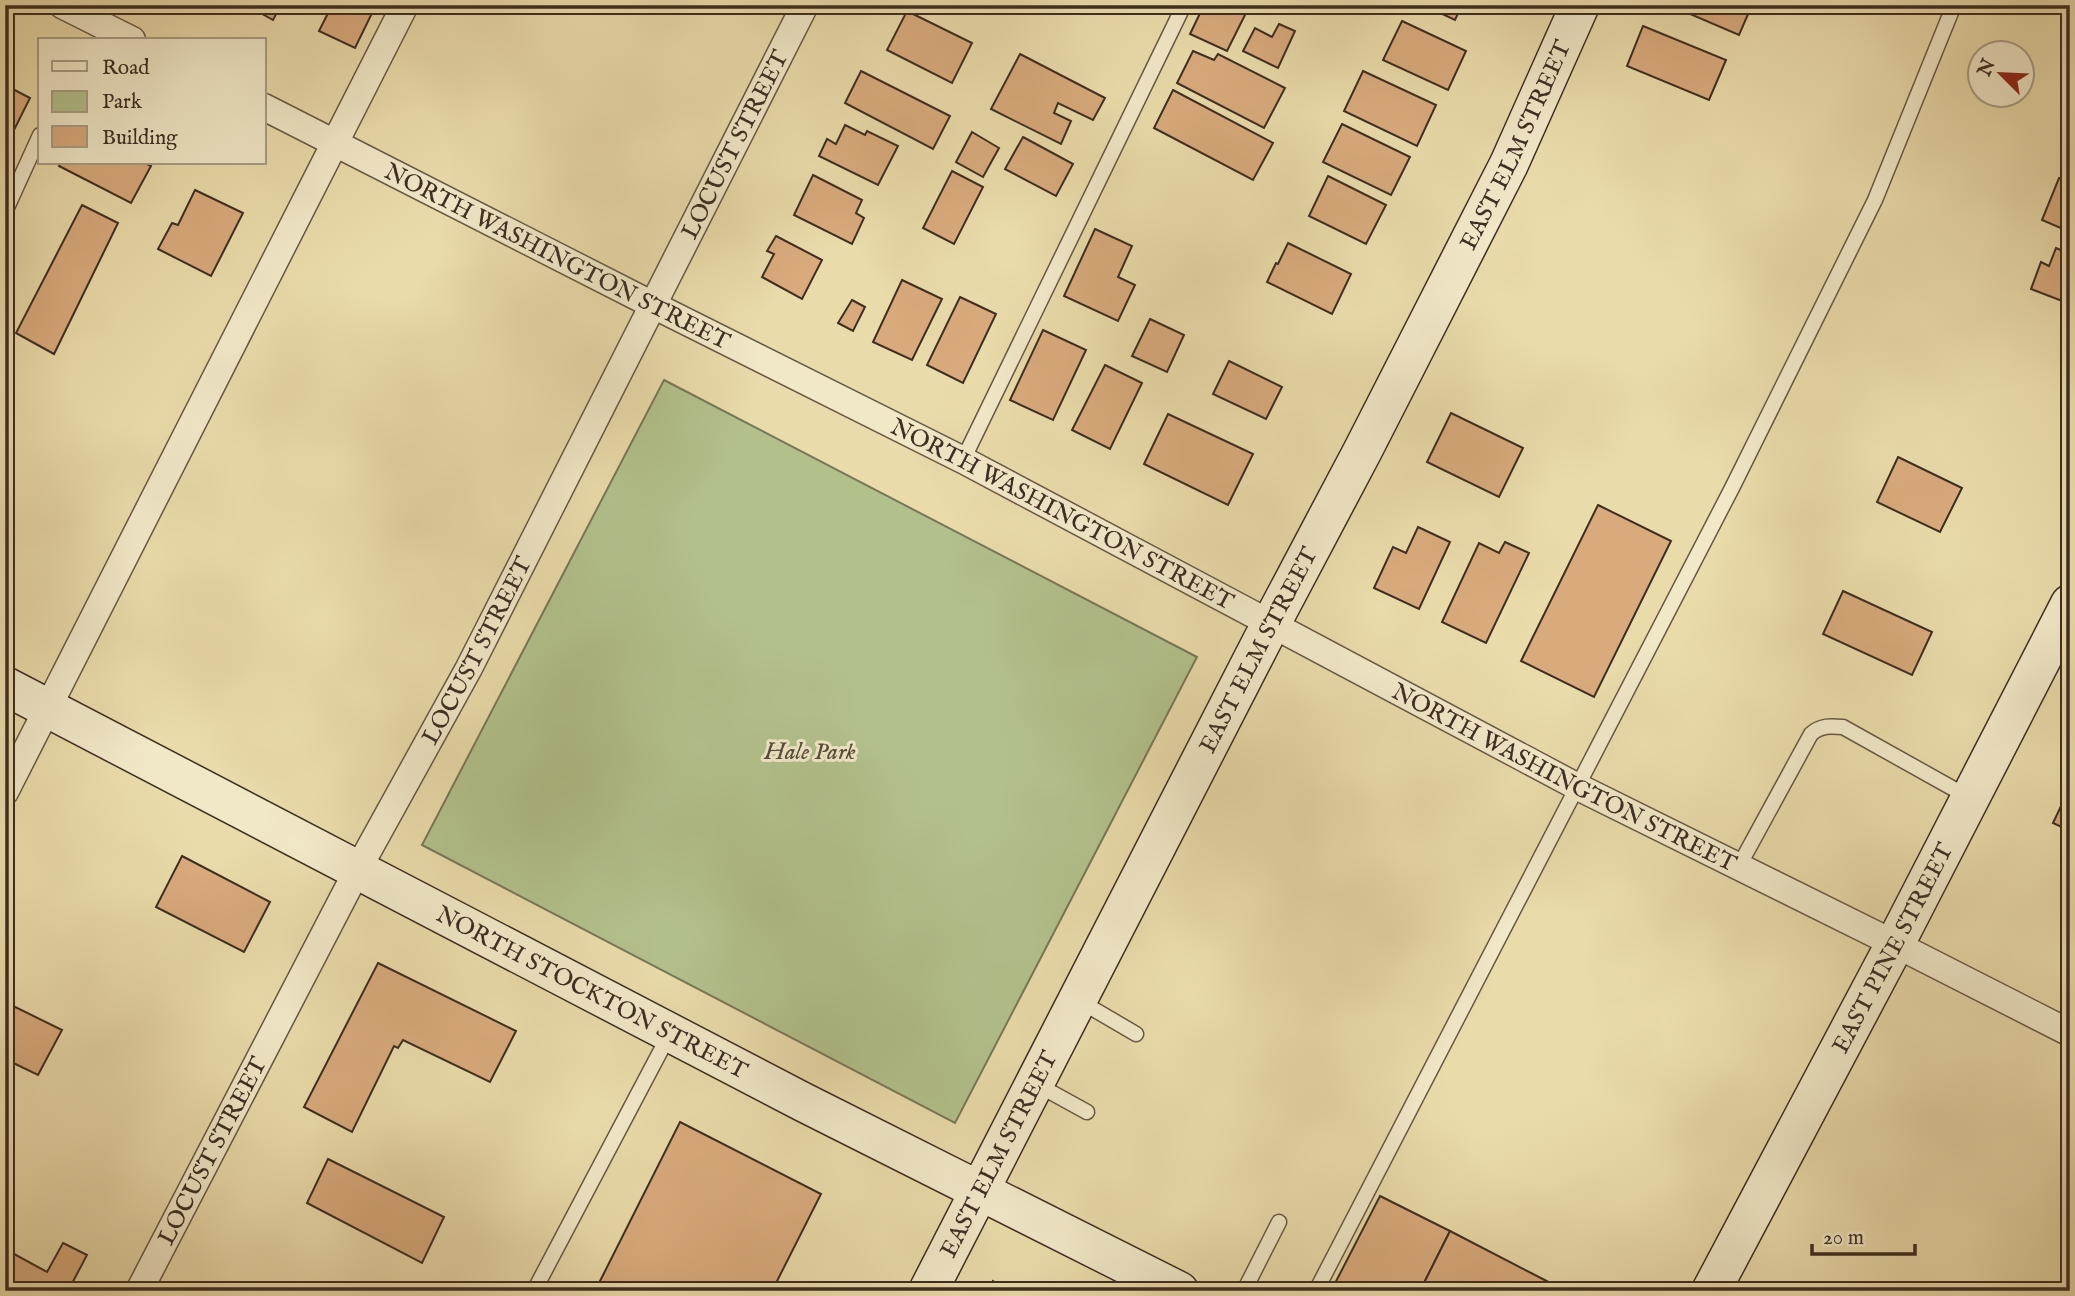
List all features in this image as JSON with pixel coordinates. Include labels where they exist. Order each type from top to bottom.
[{"type":"street","points":[[62,5],[96,27],[126,38]]},
{"type":"street","points":[[5,792],[405,5]]},
{"type":"street","name":"LOCUST STREET","points":[[139,1291],[358,869],[469,668],[806,5]]},
{"type":"street","name":"EAST ELM STREET","points":[[928,1291],[1509,164],[1580,5]]},
{"type":"street","name":"NORTH WASHINGTON STREET","points":[[266,108],[963,460],[1576,786],[2070,1033]]},
{"type":"street","name":"EAST PINE STREET","points":[[1711,1291],[1895,944],[2070,604]]},
{"type":"street","name":"NORTH STOCKTON STREET","points":[[5,686],[670,1033],[1179,1291]]},
{"type":"lane","points":[[963,460],[1184,5]]},
{"type":"lane","points":[[1316,1291],[1731,488],[1875,200],[1954,5]]},
{"type":"lane","points":[[5,212],[38,139]]},
{"type":"lane","points":[[1739,866],[1816,729],[1828,726],[1843,727],[1970,798]]},
{"type":"lane","points":[[1077,1000],[1136,1034]]},
{"type":"lane","points":[[534,1291],[670,1033]]},
{"type":"lane","points":[[1034,1083],[1087,1112]]},
{"type":"lane","points":[[1244,1291],[1279,1222]]},
{"type":"green space","name":"Hale Park","points":[[664,380],[1197,657],[955,1123],[422,845]]},
{"type":"building","points":[[246,5],[281,5],[273,20]]},
{"type":"building","points":[[332,5],[376,5],[355,48],[319,31]]},
{"type":"building","points":[[1204,5],[1231,5],[1246,13],[1227,51],[1190,34]]},
{"type":"building","points":[[1423,5],[1462,5],[1455,20]]},
{"type":"building","points":[[1677,5],[1752,5],[1739,35],[1676,8]]},
{"type":"building","points":[[907,11],[972,43],[952,83],[887,50]]},
{"type":"building","points":[[1402,21],[1466,51],[1448,90],[1383,60]]},
{"type":"building","points":[[1279,24],[1295,31],[1278,68],[1243,51],[1255,28],[1272,37]]},
{"type":"building","points":[[1643,26],[1726,60],[1709,100],[1627,66]]},
{"type":"building","points":[[1193,51],[1214,60],[1218,54],[1285,88],[1264,128],[1177,83]]},
{"type":"building","points":[[1020,54],[1105,98],[1093,120],[1058,103],[1054,113],[1071,121],[1061,144],[991,109]]},
{"type":"building","points":[[861,71],[950,116],[933,149],[845,103]]},
{"type":"building","points":[[1363,71],[1436,105],[1417,146],[1344,111]]},
{"type":"building","points":[[5,85],[30,98],[5,148]]},
{"type":"building","points":[[1173,90],[1273,143],[1253,180],[1154,128]]},
{"type":"building","points":[[1342,124],[1410,157],[1391,195],[1323,162]]},
{"type":"building","points":[[845,125],[865,135],[867,131],[898,146],[878,185],[819,156],[827,139],[836,144]]},
{"type":"building","points":[[2070,129],[2070,153],[2061,149]]},
{"type":"building","points":[[972,132],[999,148],[983,177],[956,162]]},
{"type":"building","points":[[1023,137],[1073,164],[1056,196],[1005,169]]},
{"type":"building","points":[[147,164],[151,166],[131,203],[59,166]]},
{"type":"building","points":[[952,171],[983,187],[954,244],[923,228]]},
{"type":"building","points":[[813,175],[862,200],[856,213],[864,218],[852,244],[794,215]]},
{"type":"building","points":[[1328,176],[1386,205],[1366,244],[1309,216]]},
{"type":"building","points":[[2059,178],[2070,182],[2070,232],[2042,220]]},
{"type":"building","points":[[195,190],[243,213],[211,276],[158,249],[172,223],[178,225]]},
{"type":"building","points":[[82,205],[118,223],[54,354],[16,333]]},
{"type":"building","points":[[1095,229],[1132,246],[1118,277],[1135,285],[1118,321],[1064,296]]},
{"type":"building","points":[[776,236],[822,260],[802,299],[762,277],[774,254],[767,251]]},
{"type":"building","points":[[1288,243],[1351,274],[1332,314],[1267,282]]},
{"type":"building","points":[[2056,248],[2070,254],[2070,304],[2031,289],[2041,262],[2049,266]]},
{"type":"building","points":[[902,280],[942,299],[912,360],[873,342]]},
{"type":"building","points":[[960,297],[996,314],[963,383],[927,365]]},
{"type":"building","points":[[852,300],[865,307],[853,331],[838,323]]},
{"type":"building","points":[[1150,319],[1184,335],[1167,372],[1132,356]]},
{"type":"building","points":[[1043,330],[1086,350],[1053,420],[1010,400]]},
{"type":"building","points":[[1229,361],[1282,387],[1266,419],[1213,394]]},
{"type":"building","points":[[1105,365],[1142,383],[1110,449],[1072,430]]},
{"type":"building","points":[[1451,413],[1523,448],[1499,497],[1427,462]]},
{"type":"building","points":[[1168,414],[1253,454],[1228,505],[1144,464]]},
{"type":"building","points":[[1898,457],[1962,488],[1940,532],[1877,502]]},
{"type":"building","points":[[1598,505],[1671,541],[1594,697],[1521,661]]},
{"type":"building","points":[[1418,527],[1450,542],[1419,609],[1374,588],[1393,547],[1406,553]]},
{"type":"building","points":[[1505,542],[1529,553],[1486,643],[1442,622],[1479,543],[1499,553]]},
{"type":"building","points":[[1843,591],[1932,632],[1912,675],[1823,634]]},
{"type":"building","points":[[2070,787],[2070,831],[2053,823]]},
{"type":"building","points":[[182,856],[270,902],[244,952],[156,907]]},
{"type":"building","points":[[378,963],[516,1031],[490,1082],[403,1040],[398,1048],[394,1046],[352,1132],[304,1107]]},
{"type":"building","points":[[5,1002],[62,1030],[38,1075],[5,1059]]},
{"type":"building","points":[[680,1122],[821,1194],[772,1291],[595,1291]]},
{"type":"building","points":[[328,1159],[444,1217],[422,1263],[307,1203]]},
{"type":"building","points":[[1380,1196],[1450,1231],[1420,1291],[1331,1291]]},
{"type":"building","points":[[1450,1231],[1566,1291],[1420,1291]]},
{"type":"building","points":[[63,1243],[87,1255],[68,1291],[5,1291],[5,1249],[47,1272]]},
{"type":"building","points":[[993,1281],[1011,1291],[988,1291]]}]
